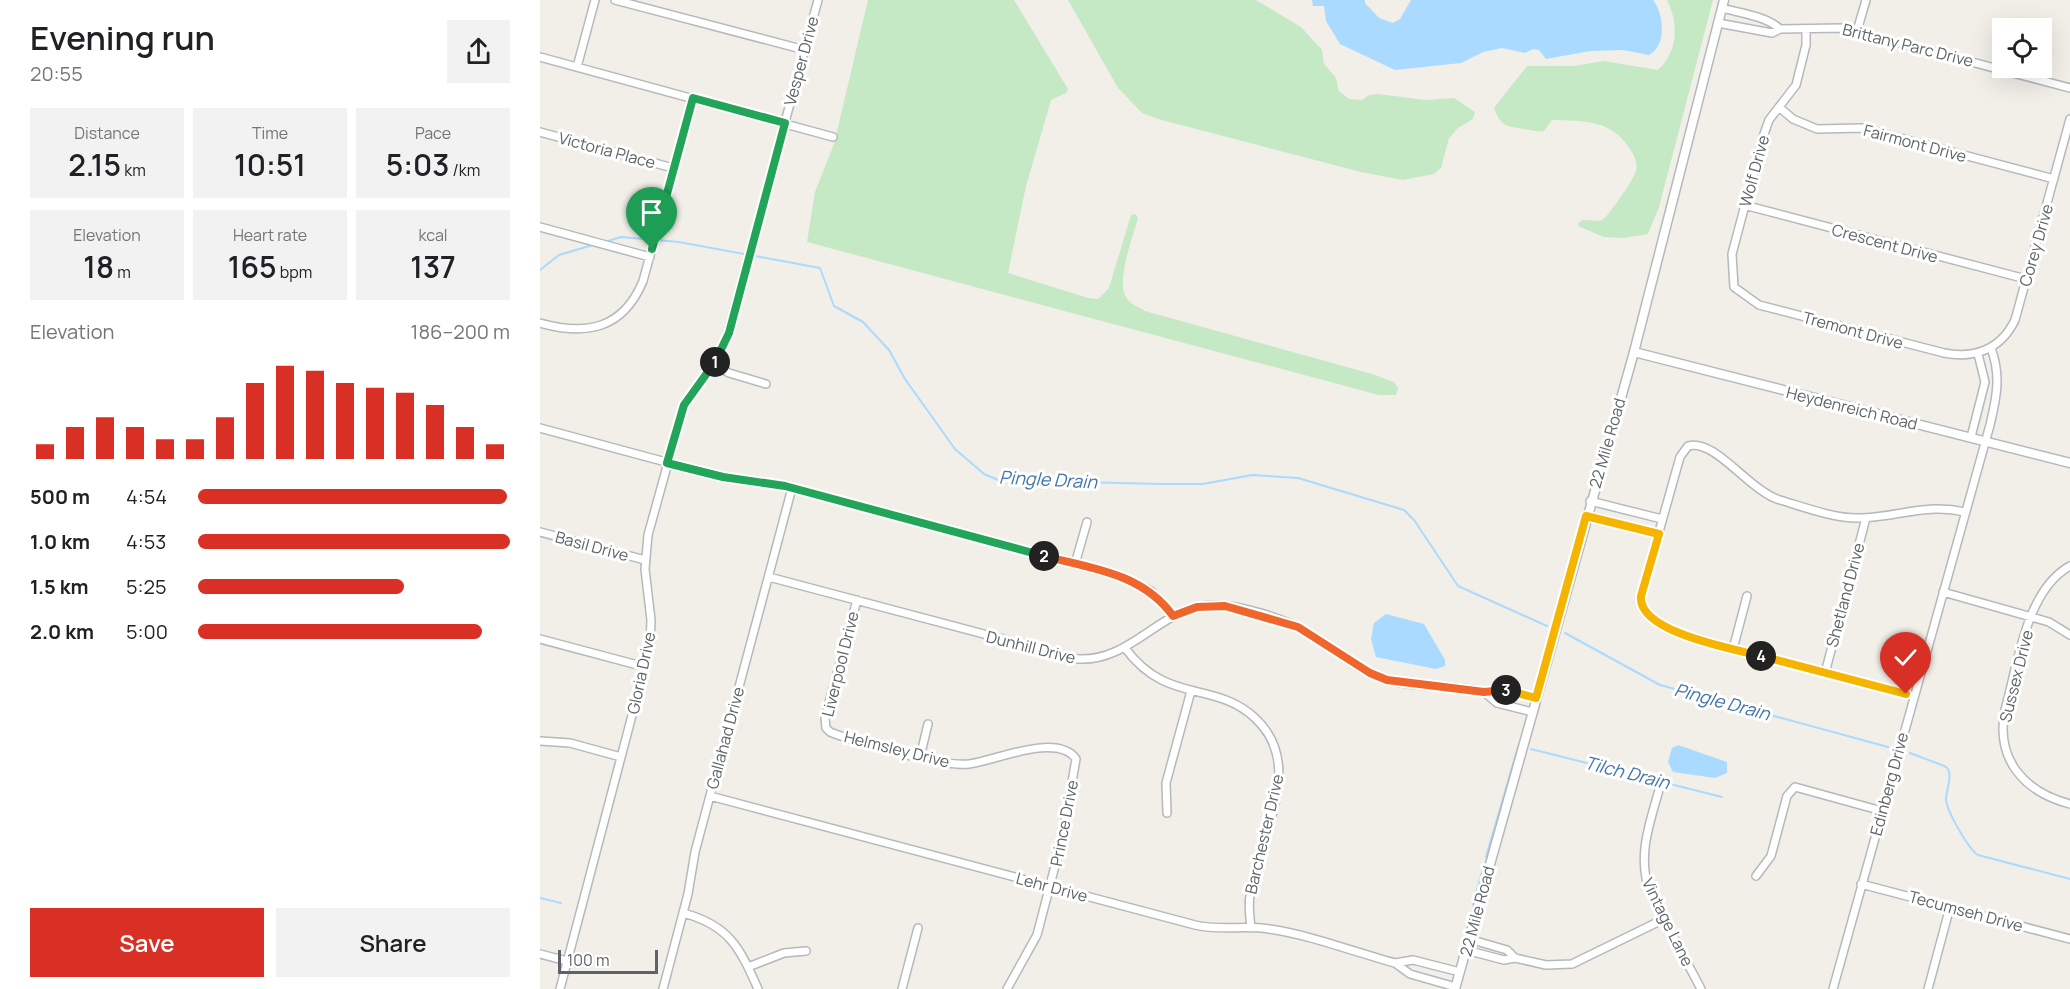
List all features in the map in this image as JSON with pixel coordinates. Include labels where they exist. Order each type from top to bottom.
[{"type":"street","points":[[577,67],[595,0]]},
{"type":"street","points":[[615,0],[805,50]]},
{"type":"street","name":"Vesper Drive","points":[[785,123],[818,0]]},
{"type":"street","points":[[1857,31],[1866,0]]},
{"type":"street","name":"Brittany Parc Drive","points":[[1723,4],[1780,29]]},
{"type":"street","name":"22 Mile Road","points":[[1456,988],[1590,501],[1634,352],[1723,4]]},
{"type":"street","points":[[1757,32],[1761,19]]},
{"type":"street","name":"Brittany Parc Drive","points":[[1718,22],[1757,32],[1772,33],[1780,29],[1836,27],[2070,88]]},
{"type":"street","name":"Wolf Drive","points":[[1734,287],[1732,254],[1766,126],[1796,85],[1806,45],[1806,29]]},
{"type":"street","points":[[540,57],[833,137]]},
{"type":"street","points":[[540,323],[577,330],[592,328],[613,320],[635,297],[650,257],[693,98]]},
{"type":"street","name":"Fairmont Drive","points":[[1780,108],[1793,119],[1817,129],[1862,128],[2054,179]]},
{"type":"street","name":"Corey Drive","points":[[1978,354],[1991,348],[2012,327],[2070,119]]},
{"type":"street","name":"Gloria Drive","points":[[560,989],[645,668],[651,629],[645,560],[648,535],[684,405],[714,364],[729,333],[785,123]]},
{"type":"street","name":"Victoria Place","points":[[540,132],[674,168]]},
{"type":"street","name":"Crescent Drive","points":[[1744,205],[2026,279]]},
{"type":"street","points":[[540,227],[650,257]]},
{"type":"street","name":"Tremont Drive","points":[[1734,287],[1753,302],[1773,309],[1944,353],[1978,354]]},
{"type":"street","points":[[1986,382],[1998,382],[1998,367],[1991,348]]},
{"type":"street","name":"Heydenreich Road","points":[[1634,352],[1772,389],[2070,463]]},
{"type":"street","points":[[1971,437],[1986,382],[1978,354]]},
{"type":"street","points":[[714,364],[729,373],[766,384]]},
{"type":"street","name":"Edinberg Drive","points":[[1833,989],[1985,441],[1998,382]]},
{"type":"street","points":[[540,428],[723,477],[792,488],[1075,564],[1138,583],[1156,596],[1173,616]]},
{"type":"street","points":[[1913,696],[1679,634],[1650,616],[1641,606],[1641,596],[1662,519],[1680,457],[1688,446],[1703,446],[1716,453],[1751,485],[1771,497],[1845,517],[1866,518],[1932,507],[1965,512]]},
{"type":"street","name":"Gallahad Drive","points":[[663,989],[710,796],[792,488]]},
{"type":"street","points":[[1590,501],[1662,519]]},
{"type":"street","points":[[1586,516],[1659,534]]},
{"type":"street","name":"Shetland Drive","points":[[1825,673],[1866,518]]},
{"type":"street","points":[[1075,564],[1087,522]]},
{"type":"street","name":"Basil Drive","points":[[540,532],[645,560]]},
{"type":"street","name":"Sussex Drive","points":[[2070,566],[2046,585],[2031,617],[2003,718],[2005,744],[2015,769],[2039,793],[2070,804]]},
{"type":"street","name":"Dunhill Drive","points":[[768,577],[1069,658],[1093,659],[1125,648],[1173,616],[1197,607],[1225,606],[1298,627],[1370,673],[1387,680],[1484,692],[1501,688],[1536,698]]},
{"type":"street","points":[[1943,592],[2031,617],[2057,626],[2070,635]]},
{"type":"street","points":[[1733,649],[1747,596]]},
{"type":"street","name":"Liverpool Drive","points":[[825,728],[825,718],[857,600]]},
{"type":"street","points":[[540,639],[645,668]]},
{"type":"street","points":[[1125,648],[1149,675],[1164,683],[1191,691],[1166,783],[1167,813]]},
{"type":"street","name":"Barchester Drive","points":[[1191,691],[1241,707],[1259,721],[1273,742],[1280,766],[1279,782],[1251,888],[1251,928]]},
{"type":"street","name":"Dunhill Drive","points":[[1484,692],[1497,703],[1532,712]]},
{"type":"street","points":[[920,757],[928,724]]},
{"type":"street","name":"Helmsley Drive","points":[[825,728],[834,734],[947,764],[964,764],[1037,748],[1074,756]]},
{"type":"street","points":[[540,741],[570,743],[621,757]]},
{"type":"street","name":"Prince Drive","points":[[1007,989],[1034,944],[1064,830],[1076,763],[1074,756]]},
{"type":"street","name":"Vintage Lane","points":[[1661,783],[1647,834],[1643,861],[1647,885],[1701,989]]},
{"type":"street","points":[[1756,876],[1771,856],[1792,789],[1798,787],[1882,810]]},
{"type":"street","name":"Lehr Drive","points":[[710,796],[1204,928],[1275,930],[1395,963],[1410,974],[1456,988]]},
{"type":"street","name":"Tecumseh Drive","points":[[1861,884],[2070,939]]},
{"type":"street","points":[[1928,989],[1950,907]]},
{"type":"street","points":[[683,912],[705,919],[724,932],[735,944],[758,989]]},
{"type":"street","points":[[1466,950],[1504,960],[1515,958],[1546,965],[1579,963],[1664,919]]},
{"type":"street","points":[[902,989],[918,928]]},
{"type":"street","points":[[1469,939],[1507,950],[1515,958]]},
{"type":"street","points":[[748,967],[784,953],[806,951]]},
{"type":"street","points":[[540,954],[567,961]]},
{"type":"street","name":"Lehr Drive","points":[[1395,963],[1413,960],[1460,972]]},
{"type":"green space","points":[[868,0],[1014,0],[1068,89],[1066,93],[1051,100],[1026,186],[1008,273],[1088,298],[1098,299],[1109,288],[1131,215],[1135,214],[1138,218],[1126,258],[1123,280],[1123,290],[1132,303],[1145,311],[1372,374],[1394,382],[1398,388],[1396,395],[1379,395],[807,242],[815,192],[834,144]]},
{"type":"green space","points":[[1068,0],[1256,0],[1301,27],[1322,50],[1324,64],[1336,78],[1339,91],[1349,99],[1362,100],[1369,95],[1378,94],[1425,100],[1454,98],[1475,112],[1473,119],[1458,128],[1449,138],[1441,168],[1434,174],[1403,180],[1361,172],[1158,119],[1142,113],[1118,88]]},
{"type":"green space","points":[[1667,0],[1713,0],[1659,207],[1648,234],[1624,238],[1604,237],[1578,224],[1582,220],[1600,221],[1606,217],[1631,181],[1636,170],[1636,162],[1623,139],[1605,127],[1586,122],[1552,120],[1544,131],[1513,127],[1502,122],[1494,108],[1527,66],[1574,66],[1603,61],[1658,70],[1670,55],[1673,46],[1675,28]]},
{"type":"water","points":[[1312,0],[1365,0],[1365,3],[1379,18],[1393,23],[1400,19],[1411,0],[1653,0],[1660,13],[1662,29],[1659,44],[1649,55],[1623,50],[1590,51],[1546,59],[1539,50],[1533,49],[1525,53],[1502,48],[1483,52],[1461,63],[1395,70],[1340,44],[1326,21],[1324,6],[1313,6]]},
{"type":"water","points":[[1386,614],[1424,624],[1445,660],[1445,666],[1436,669],[1376,657],[1371,639],[1374,623]]},
{"type":"water","points":[[1678,745],[1727,762],[1727,773],[1715,778],[1673,772],[1668,762],[1672,748]]},
{"type":"waterway","name":"Pingle Drain","points":[[605,242],[621,237],[679,242],[820,268],[834,306],[863,322],[889,350],[905,379],[955,449],[984,474],[998,480],[1203,484],[1252,475],[1298,478],[1404,510],[1414,520],[1458,586],[1547,626]]},
{"type":"waterway","name":"Pingle Drain","points":[[540,270],[559,255],[596,244]]},
{"type":"waterway","name":"Pingle Drain","points":[[1565,633],[1660,685],[1888,747]]},
{"type":"waterway","name":"Tilch Drain","points":[[1486,857],[1518,747]]},
{"type":"waterway","name":"Tilch Drain","points":[[1531,749],[1722,797]]},
{"type":"waterway","name":"Pingle Drain","points":[[1910,753],[1946,767],[1948,770],[1950,777],[1946,795],[1947,804],[1964,838],[1974,852],[1978,855],[2070,879]]},
{"type":"waterway","name":"Tilch Drain","points":[[1473,904],[1483,868]]},
{"type":"waterway","name":"Tilch Drain","points":[[540,898],[561,903]]},
{"type":"route","points":[[652,249],[693,98],[785,123],[729,333],[720,355],[684,405],[667,463],[723,477],[785,486],[1130,579],[1144,586],[1163,602],[1173,616],[1188,609],[1215,605],[1289,623],[1370,673],[1387,680],[1444,688],[1469,688],[1484,692],[1501,688],[1536,698],[1586,516],[1603,518],[1659,534],[1641,596],[1641,606],[1646,613],[1672,630],[1692,638],[1906,694]]}]
